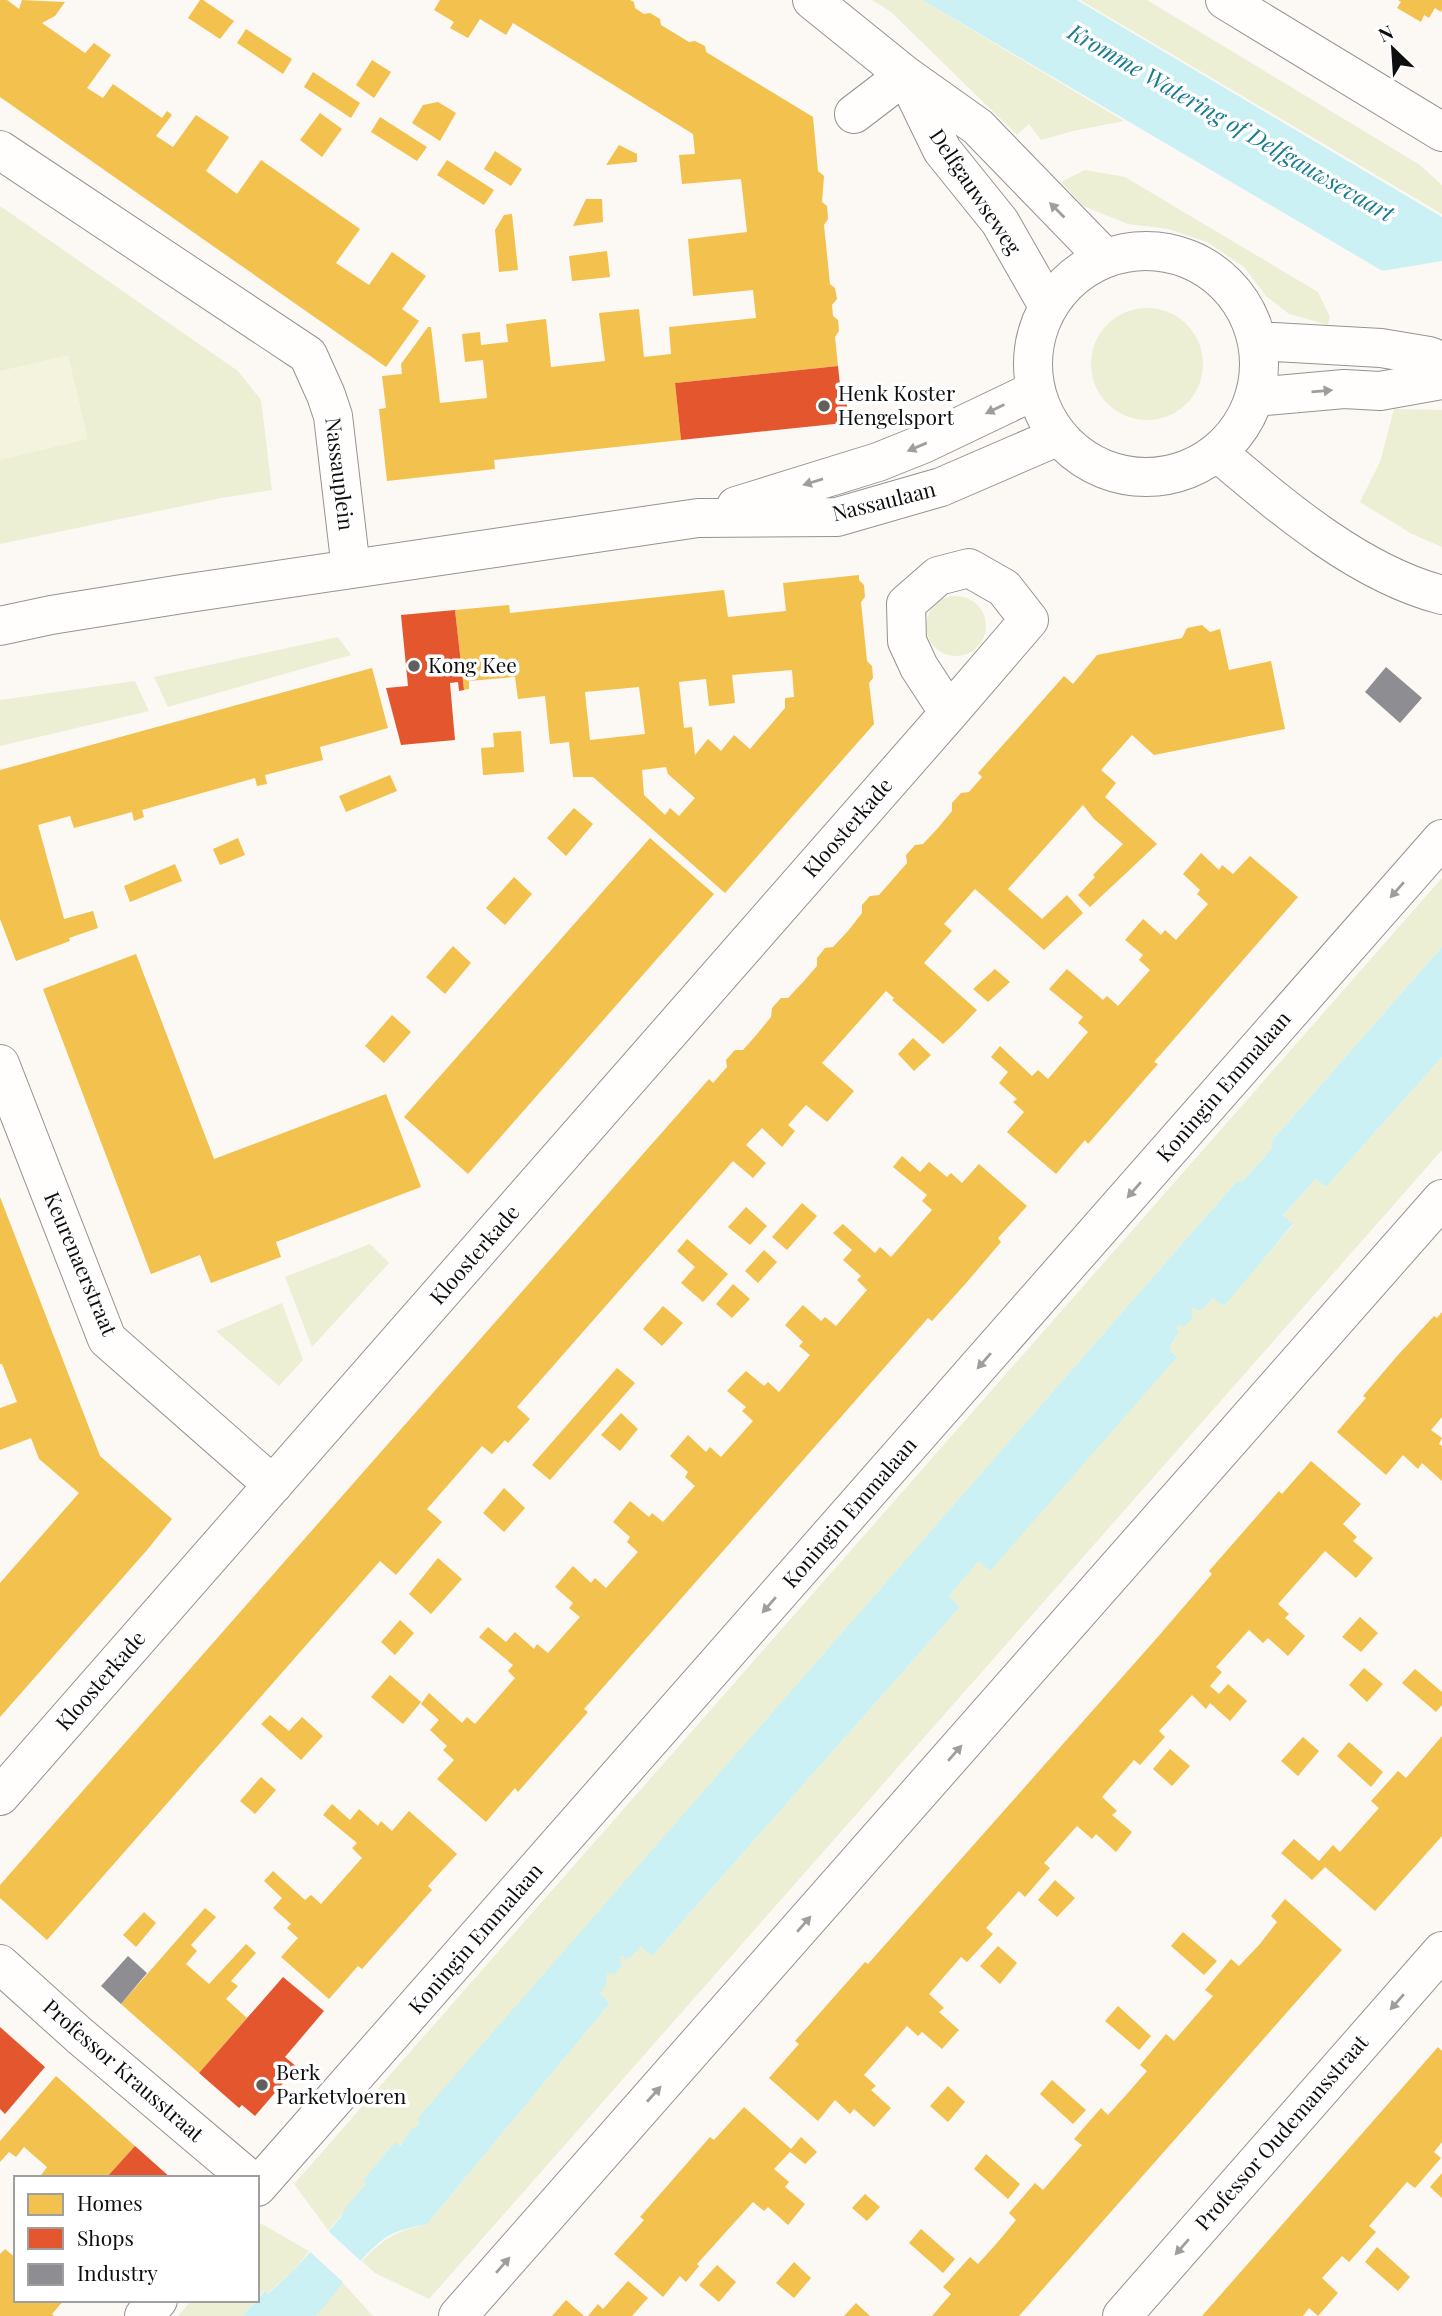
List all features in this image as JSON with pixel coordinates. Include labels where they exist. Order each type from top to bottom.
[{"type":"street","name":"Delfgauwseweg","points":[[812,0],[905,75],[978,127],[1105,258]]},
{"type":"street","points":[[1225,0],[1442,132]]},
{"type":"street","name":"Delfgauwseweg","points":[[905,75],[942,150],[999,222],[1048,306]]},
{"type":"street","points":[[854,114],[905,75]]},
{"type":"street","name":"Nassauplein","points":[[0,150],[308,355],[333,416],[351,569]]},
{"type":"street","points":[[1133,251],[1161,252],[1196,262],[1213,272],[1234,291],[1248,315],[1258,341],[1260,360],[1254,397],[1240,427],[1217,452],[1184,470],[1145,477],[1125,475],[1089,462],[1059,436],[1041,406],[1033,375],[1034,346],[1048,306],[1073,277],[1105,258],[1133,251]]},
{"type":"street","points":[[1258,341],[1381,348],[1429,356],[1442,361]]},
{"type":"street","points":[[1254,397],[1344,389],[1380,391],[1442,380]]},
{"type":"street","name":"Nassaulaan","points":[[698,518],[878,462],[923,444],[1036,390]]},
{"type":"street","name":"Nassaulaan","points":[[351,569],[698,518],[837,517],[941,487],[1059,436]]},
{"type":"street","points":[[1217,452],[1290,514],[1323,536],[1388,574],[1425,590],[1442,594]]},
{"type":"street","points":[[0,626],[51,615],[351,569]]},
{"type":"street","name":"Kloosterkade","points":[[0,1796],[948,713]]},
{"type":"street","name":"Koningin Emmalaan","points":[[259,2184],[1442,839]]},
{"type":"street","name":"Keurenaerstraat","points":[[0,1064],[107,1339],[273,1485]]},
{"type":"street","points":[[458,2316],[1441,1203]]},
{"type":"street","name":"Professor Oudemansstraat","points":[[1122,2316],[1442,1951]]},
{"type":"street","name":"Professor Krausstraat","points":[[0,1964],[80,2036],[246,2176]]},
{"type":"street","points":[[145,2316],[156,2302]]},
{"type":"green space","points":[[872,0],[922,0],[1124,121],[1041,140],[1029,124],[1017,135],[891,12]]},
{"type":"green space","points":[[1080,0],[1147,0],[1420,165],[1442,185],[1442,214]]},
{"type":"green space","points":[[1085,170],[1125,177],[1318,292],[1330,317],[1328,325],[1289,314],[1266,296],[1244,267],[1207,242],[1168,229],[1128,224],[1083,206],[1061,182]]},
{"type":"green space","points":[[0,206],[238,371],[261,400],[272,490],[0,544]]},
{"type":"green space","points":[[1147,308],[1168,312],[1186,325],[1199,343],[1203,364],[1199,385],[1186,403],[1168,416],[1147,420],[1126,416],[1108,403],[1095,385],[1091,364],[1095,343],[1108,325],[1126,312]]},
{"type":"green space","points":[[68,355],[88,439],[0,460],[0,371]]},
{"type":"green space","points":[[1394,409],[1442,410],[1442,547],[1412,534],[1360,502],[1380,462]]},
{"type":"green space","points":[[950,596],[962,596],[981,609],[986,626],[984,638],[973,651],[962,656],[950,656],[931,643],[926,632],[926,620],[939,601]]},
{"type":"green space","points":[[338,637],[351,655],[168,707],[154,677]]},
{"type":"green space","points":[[135,681],[149,711],[0,746],[0,700]]},
{"type":"green space","points":[[1442,878],[1442,947],[1270,1143],[1273,1147],[1242,1182],[1238,1180],[418,2119],[420,2122],[399,2146],[395,2143],[364,2181],[367,2184],[328,2230],[294,2184]]},
{"type":"green space","points":[[1442,1057],[1442,1150],[429,2299],[375,2273],[362,2261],[391,2236],[427,2224],[610,2003],[600,1993],[606,1972],[611,1972],[620,1961],[620,1956],[626,1959],[641,1947],[652,1956],[960,1607],[949,1596],[979,1561],[990,1570],[1177,1356],[1168,1349],[1176,1337],[1177,1325],[1191,1313],[1191,1309],[1212,1298],[1223,1305],[1293,1225],[1283,1215],[1316,1179],[1326,1187]]},
{"type":"green space","points":[[370,1244],[389,1263],[312,1347],[285,1277]]},
{"type":"green space","points":[[282,1303],[303,1360],[279,1386],[216,1331]]},
{"type":"green space","points":[[259,2224],[309,2251],[295,2269],[267,2294],[264,2291],[259,2297]]},
{"type":"green space","points":[[342,2282],[373,2316],[316,2316]]},
{"type":"green space","points":[[190,2302],[254,2302],[242,2316],[178,2316]]},
{"type":"water","name":"Kromme Watering of Delfgauwsevaart","points":[[922,0],[1077,0],[1442,217],[1442,306]]},
{"type":"water","points":[[1442,947],[1442,1057],[1326,1187],[1316,1179],[1283,1215],[1293,1224],[1224,1306],[1212,1298],[1206,1306],[1197,1311],[1196,1308],[1191,1309],[1193,1318],[1185,1326],[1177,1325],[1179,1331],[1169,1349],[1177,1357],[990,1571],[979,1561],[949,1596],[960,1607],[652,1956],[641,1947],[625,1960],[624,1956],[620,1956],[622,1965],[615,1974],[607,1973],[606,1986],[600,1993],[610,2003],[427,2224],[395,2233],[375,2246],[316,2316],[242,2316],[255,2302],[259,2302],[259,2298],[265,2291],[268,2294],[295,2269],[341,2217],[366,2184],[363,2181],[395,2142],[400,2146],[412,2128],[420,2122],[417,2119],[1238,1180],[1242,1182],[1273,1147],[1270,1143]]},
{"type":"pier","points":[[1442,261],[1442,308],[1382,274],[1382,271]]},
{"type":"pier","points":[[325,2228],[364,2264],[345,2284],[307,2249]]},
{"type":"building: Homes","points":[[0,0],[7,0],[19,9],[22,0],[65,2],[55,16],[42,23],[85,53],[94,43],[111,55],[87,88],[103,98],[113,84],[162,118],[167,111],[172,115],[156,136],[173,147],[196,115],[229,137],[206,171],[237,194],[261,160],[360,229],[336,263],[369,285],[392,252],[426,276],[402,309],[419,321],[386,367],[0,97]]},
{"type":"building: Homes","points":[[200,0],[234,21],[220,39],[188,18]]},
{"type":"building: Homes","points":[[440,0],[630,0],[634,2],[635,8],[644,14],[650,13],[660,19],[661,25],[689,42],[695,41],[705,46],[706,52],[813,117],[818,171],[824,176],[822,202],[827,206],[828,219],[824,225],[830,284],[835,288],[837,299],[832,305],[833,316],[838,320],[839,331],[835,337],[838,366],[675,383],[681,440],[494,460],[495,469],[387,481],[379,409],[386,408],[382,376],[402,374],[401,364],[428,327],[431,327],[440,403],[487,398],[483,360],[465,362],[462,334],[480,332],[481,345],[508,342],[506,324],[546,319],[551,367],[605,361],[599,313],[639,309],[644,357],[671,354],[669,327],[756,318],[753,290],[693,296],[688,239],[747,232],[741,179],[682,184],[679,155],[695,154],[693,134],[513,23],[506,35],[480,19],[468,38],[450,28],[454,22],[434,10]]},
{"type":"building: Homes","points":[[1398,0],[1442,0],[1442,9],[1441,12],[1435,8],[1429,18],[1424,15],[1421,22],[1397,8],[1401,2]]},
{"type":"building: Homes","points":[[246,29],[292,59],[283,74],[237,43]]},
{"type":"building: Homes","points":[[372,60],[391,72],[374,98],[356,85]]},
{"type":"building: Homes","points":[[313,72],[360,103],[351,118],[304,87]]},
{"type":"building: Homes","points":[[438,102],[456,113],[440,141],[412,123],[423,105]]},
{"type":"building: Homes","points":[[320,113],[342,129],[322,157],[300,140]]},
{"type":"building: Homes","points":[[380,117],[427,147],[417,161],[371,132]]},
{"type":"building: Homes","points":[[619,145],[637,154],[637,162],[606,165]]},
{"type":"building: Homes","points":[[495,151],[522,169],[511,186],[484,169]]},
{"type":"building: Homes","points":[[447,160],[494,190],[484,205],[437,175]]},
{"type":"building: Homes","points":[[586,199],[602,199],[603,222],[573,226]]},
{"type":"building: Homes","points":[[512,214],[518,270],[499,272],[495,230],[504,215]]},
{"type":"building: Homes","points":[[607,251],[610,277],[572,281],[569,256]]},
{"type":"building: Homes","points":[[859,575],[859,580],[864,585],[865,597],[861,602],[867,661],[872,666],[873,678],[869,683],[874,724],[725,893],[593,777],[573,777],[569,742],[550,744],[545,696],[518,699],[515,677],[469,681],[469,689],[464,690],[455,610],[509,605],[510,613],[724,590],[728,617],[786,611],[783,583]],"holes":[[[792,670],[794,697],[785,698],[785,708],[750,749],[734,735],[721,751],[708,739],[695,755],[692,727],[684,728],[679,682],[706,679],[709,706],[735,703],[732,675]],[[639,687],[645,734],[590,740],[585,692]],[[666,767],[668,774],[695,798],[679,816],[670,808],[665,815],[644,795],[642,770]]]},
{"type":"building: Homes","points":[[1202,625],[1210,632],[1220,629],[1229,670],[1271,661],[1285,729],[1154,755],[1132,735],[1101,770],[1116,783],[1105,797],[1157,844],[1090,907],[1078,895],[1123,844],[1094,819],[1083,805],[1008,889],[1042,919],[1067,895],[1083,913],[1044,950],[975,889],[944,924],[952,931],[924,963],[977,1010],[959,1029],[943,1044],[892,1000],[894,998],[886,991],[822,1063],[854,1091],[827,1122],[806,1105],[788,1125],[795,1131],[782,1147],[762,1128],[746,1145],[766,1163],[753,1178],[733,1161],[517,1407],[530,1419],[508,1443],[505,1440],[492,1454],[482,1446],[427,1509],[442,1522],[396,1575],[380,1561],[47,1940],[0,1898],[0,1885],[709,1079],[713,1083],[727,1067],[726,1060],[735,1050],[743,1050],[758,1033],[771,1017],[772,1008],[781,998],[788,998],[803,982],[817,966],[817,958],[825,948],[833,947],[848,931],[862,913],[862,905],[870,896],[879,895],[907,863],[906,855],[915,845],[923,844],[938,828],[952,811],[952,803],[961,793],[969,792],[982,777],[978,773],[1064,676],[1073,684],[1097,655],[1182,638],[1187,628]]},
{"type":"building: Homes","points":[[372,668],[388,728],[320,747],[323,760],[265,775],[267,784],[257,786],[255,778],[142,810],[144,817],[134,821],[132,812],[74,828],[70,816],[38,825],[64,919],[93,911],[98,928],[16,961],[0,919],[0,770]]},
{"type":"building: Homes","points":[[521,731],[524,772],[483,775],[481,748],[494,747],[493,733]]},
{"type":"building: Homes","points":[[390,775],[397,791],[346,812],[339,796]]},
{"type":"building: Homes","points":[[574,808],[593,824],[566,856],[547,838]]},
{"type":"building: Homes","points":[[238,838],[245,855],[220,865],[213,849]]},
{"type":"building: Homes","points":[[650,838],[714,894],[468,1174],[404,1117]]},
{"type":"building: Homes","points":[[1201,853],[1219,870],[1222,865],[1233,874],[1250,856],[1298,897],[1154,1062],[1158,1064],[1088,1144],[1085,1140],[1056,1174],[1007,1132],[1024,1112],[1013,1102],[1017,1099],[999,1083],[1008,1072],[991,1057],[1000,1046],[1032,1076],[1038,1070],[1048,1079],[1088,1032],[1078,1023],[1083,1017],[1049,989],[1067,969],[1103,1000],[1107,996],[1118,1006],[1150,970],[1139,960],[1143,955],[1125,940],[1143,919],[1161,935],[1165,930],[1176,940],[1208,904],[1197,894],[1200,890],[1183,874]]},
{"type":"building: Homes","points":[[175,864],[182,881],[130,902],[124,886]]},
{"type":"building: Homes","points":[[514,877],[532,894],[505,925],[486,908]]},
{"type":"building: Homes","points":[[453,946],[471,963],[445,994],[426,977]]},
{"type":"building: Homes","points":[[136,954],[214,1159],[386,1094],[421,1187],[276,1242],[281,1257],[211,1283],[200,1255],[151,1274],[43,989]]},
{"type":"building: Homes","points":[[995,969],[1010,982],[988,1002],[973,989]]},
{"type":"building: Homes","points":[[392,1015],[411,1032],[384,1063],[365,1046]]},
{"type":"building: Homes","points":[[913,1038],[931,1055],[914,1071],[898,1054]]},
{"type":"building: Homes","points":[[902,1156],[920,1172],[929,1162],[947,1177],[951,1173],[962,1183],[979,1164],[1027,1206],[998,1238],[1001,1242],[967,1282],[932,1321],[928,1318],[584,1709],[588,1712],[518,1792],[515,1788],[486,1822],[437,1779],[454,1760],[443,1750],[447,1746],[430,1730],[439,1720],[421,1704],[429,1693],[462,1723],[467,1717],[475,1724],[515,1678],[508,1671],[513,1665],[479,1637],[488,1627],[506,1642],[515,1632],[534,1649],[537,1644],[548,1653],[580,1617],[569,1608],[573,1603],[555,1587],[573,1566],[591,1583],[595,1578],[606,1588],[638,1552],[627,1542],[630,1537],[613,1522],[630,1501],[649,1517],[652,1513],[663,1522],[695,1486],[685,1477],[688,1472],[670,1456],[688,1435],[706,1452],[710,1447],[721,1457],[753,1421],[742,1411],[746,1407],[727,1391],[746,1371],[764,1386],[768,1382],[779,1392],[810,1355],[799,1346],[803,1342],[785,1325],[803,1305],[821,1321],[825,1317],[836,1326],[867,1290],[857,1280],[861,1276],[843,1260],[852,1250],[833,1233],[843,1224],[875,1253],[880,1247],[891,1257],[932,1210],[922,1201],[927,1195],[893,1167]]},
{"type":"building: Homes","points":[[0,1197],[100,1456],[172,1519],[0,1717],[0,1583],[79,1493],[39,1459],[31,1438],[0,1450],[0,1408],[17,1402],[0,1364]]},
{"type":"building: Homes","points":[[802,1203],[817,1216],[787,1250],[772,1237]]},
{"type":"building: Homes","points":[[746,1207],[767,1226],[750,1245],[728,1227]]},
{"type":"building: Homes","points":[[687,1239],[728,1274],[703,1302],[681,1283],[695,1267],[677,1251]]},
{"type":"building: Homes","points":[[764,1250],[777,1262],[758,1283],[745,1271]]},
{"type":"building: Homes","points":[[733,1284],[750,1299],[732,1318],[716,1304]]},
{"type":"building: Homes","points":[[663,1306],[683,1323],[662,1346],[643,1329]]},
{"type":"building: Homes","points":[[1442,1312],[1442,1417],[1431,1430],[1442,1438],[1439,1444],[1442,1446],[1442,1481],[1422,1463],[1418,1469],[1403,1455],[1386,1475],[1337,1432],[1398,1355],[1434,1316],[1437,1318]]},
{"type":"building: Homes","points":[[617,1368],[635,1383],[550,1480],[532,1465]]},
{"type":"building: Homes","points":[[621,1413],[638,1429],[620,1451],[601,1435]]},
{"type":"building: Homes","points":[[1311,1461],[1361,1504],[1343,1524],[1357,1537],[1353,1541],[1373,1558],[1356,1578],[1325,1551],[1278,1604],[1289,1614],[1285,1618],[1305,1636],[1288,1656],[1268,1638],[1263,1643],[1249,1630],[1216,1667],[1222,1672],[1210,1686],[1219,1694],[1228,1684],[1247,1701],[1230,1721],[1210,1703],[1206,1709],[1192,1695],[1159,1731],[1165,1737],[1140,1765],[1134,1760],[1102,1797],[1117,1811],[1112,1815],[1132,1832],[1116,1852],[1096,1834],[1092,1839],[1077,1826],[1044,1863],[1050,1868],[1025,1897],[1019,1891],[986,1928],[993,1934],[967,1962],[961,1957],[929,1994],[944,2008],[939,2012],[959,2030],[942,2049],[922,2032],[918,2036],[907,2026],[864,2075],[876,2086],[871,2090],[891,2108],[874,2127],[854,2109],[850,2114],[835,2100],[818,2121],[769,2078],[799,2044],[795,2041],[865,1962],[868,1964],[1156,1639],[1212,1574],[1209,1571],[1279,1491],[1282,1494]]},
{"type":"building: Homes","points":[[504,1488],[525,1508],[504,1532],[483,1513]]},
{"type":"building: Homes","points":[[438,1558],[462,1579],[431,1614],[409,1594]]},
{"type":"building: Homes","points":[[1360,1617],[1378,1633],[1361,1652],[1342,1637]]},
{"type":"building: Homes","points":[[400,1620],[414,1633],[395,1655],[381,1642]]},
{"type":"building: Homes","points":[[1364,1668],[1383,1684],[1367,1702],[1349,1685]]},
{"type":"building: Homes","points":[[1415,1669],[1442,1692],[1442,1705],[1436,1712],[1402,1683]]},
{"type":"building: Homes","points":[[390,1675],[421,1702],[403,1724],[371,1697]]},
{"type":"building: Homes","points":[[270,1715],[289,1731],[302,1717],[323,1736],[301,1760],[261,1724]]},
{"type":"building: Homes","points":[[1442,1736],[1442,1836],[1375,1911],[1325,1867],[1312,1880],[1281,1853],[1294,1839],[1319,1861],[1333,1845],[1340,1852],[1379,1808],[1371,1801],[1398,1771],[1406,1778]]},
{"type":"building: Homes","points":[[1303,1737],[1319,1751],[1298,1776],[1281,1761]]},
{"type":"building: Homes","points":[[1349,1742],[1383,1772],[1371,1787],[1337,1756]]},
{"type":"building: Homes","points":[[1170,1749],[1190,1766],[1172,1786],[1153,1769]]},
{"type":"building: Homes","points":[[261,1777],[276,1790],[255,1814],[240,1801]]},
{"type":"building: Homes","points":[[332,1804],[350,1820],[359,1809],[378,1826],[381,1821],[392,1831],[409,1811],[457,1854],[428,1886],[432,1890],[362,1969],[358,1966],[329,1999],[281,1957],[298,1938],[287,1928],[291,1924],[273,1908],[282,1898],[264,1881],[273,1871],[305,1900],[311,1895],[321,1904],[362,1858],[352,1848],[357,1843],[323,1815]]},
{"type":"building: Homes","points":[[1055,1880],[1075,1898],[1057,1917],[1038,1900]]},
{"type":"building: Homes","points":[[1285,1899],[1342,1950],[1019,2316],[932,2316],[951,2294],[943,2287],[970,2257],[978,2264],[997,2243],[1016,2220],[1009,2213],[1035,2183],[1043,2190],[1082,2145],[1074,2139],[1101,2108],[1108,2115],[1147,2071],[1140,2065],[1166,2034],[1174,2041],[1213,1996],[1205,1990],[1231,1959],[1239,1966],[1259,1945],[1277,1922],[1271,1916]]},
{"type":"building: Homes","points":[[205,1908],[216,1917],[191,1945],[197,1951],[186,1964],[209,1984],[246,1944],[256,1953],[231,1981],[238,1986],[226,1999],[247,2018],[199,2073],[121,2004]]},
{"type":"building: Homes","points":[[144,1912],[156,1923],[136,1947],[123,1935]]},
{"type":"building: Homes","points":[[1183,1932],[1217,1961],[1204,1975],[1171,1946]]},
{"type":"building: Homes","points":[[998,1946],[1017,1963],[1000,1984],[980,1966]]},
{"type":"building: Homes","points":[[1118,2006],[1151,2036],[1139,2050],[1105,2021]]},
{"type":"building: Homes","points":[[1438,2047],[1442,2051],[1442,2142],[1434,2152],[1441,2158],[1415,2188],[1407,2182],[1369,2226],[1376,2232],[1349,2262],[1342,2256],[1322,2278],[1338,2293],[1318,2316],[1309,2308],[1303,2316],[1202,2316]]},
{"type":"building: Homes","points":[[56,2076],[135,2146],[108,2176],[40,2176],[47,2167],[24,2147],[16,2157],[9,2152],[0,2162],[0,2141]]},
{"type":"building: Homes","points":[[1052,2080],[1086,2110],[1073,2124],[1040,2094]]},
{"type":"building: Homes","points":[[948,2086],[965,2102],[948,2122],[930,2106]]},
{"type":"building: Homes","points":[[744,2107],[791,2149],[801,2137],[817,2152],[805,2164],[790,2152],[774,2169],[789,2182],[785,2187],[805,2204],[788,2225],[768,2207],[764,2211],[753,2202],[697,2264],[699,2266],[686,2282],[680,2276],[663,2297],[614,2254],[644,2220],[640,2217],[710,2137],[714,2140]]},
{"type":"building: Homes","points":[[986,2154],[1020,2184],[1008,2199],[974,2169]]},
{"type":"building: Homes","points":[[1442,2173],[1442,2198],[1430,2187]]},
{"type":"building: Homes","points":[[865,2194],[880,2207],[867,2221],[852,2208]]},
{"type":"building: Homes","points":[[921,2229],[955,2259],[943,2273],[909,2243]]},
{"type":"building: Homes","points":[[1377,2247],[1410,2277],[1398,2291],[1365,2262]]},
{"type":"building: Homes","points":[[5,2249],[14,2256],[14,2302],[62,2302],[52,2314],[54,2316],[0,2316],[0,2254]]},
{"type":"building: Homes","points":[[794,2262],[811,2278],[794,2298],[776,2283]]},
{"type":"building: Homes","points":[[717,2265],[736,2282],[719,2302],[699,2285]]},
{"type":"building: Homes","points":[[628,2281],[648,2298],[632,2316],[588,2316],[598,2304],[603,2309]]},
{"type":"building: Homes","points":[[566,2300],[584,2316],[552,2316]]},
{"type":"building: Homes","points":[[856,2303],[870,2316],[844,2316]]},
{"type":"building: Shops","points":[[838,366],[841,394],[846,394],[848,418],[844,418],[844,423],[681,440],[675,383]]},
{"type":"building: Shops","points":[[455,610],[464,690],[459,691],[458,682],[450,683],[455,740],[401,745],[386,688],[408,686],[401,615]]},
{"type":"building: Shops","points":[[283,1977],[324,2011],[285,2057],[297,2067],[255,2116],[242,2105],[239,2108],[199,2073]]},
{"type":"building: Shops","points":[[0,2027],[45,2067],[5,2114],[0,2109]]},
{"type":"building: Shops","points":[[135,2146],[169,2176],[108,2176]]},
{"type":"building: Industry","points":[[1386,667],[1422,698],[1400,723],[1365,692]]},
{"type":"building: Industry","points":[[128,1956],[147,1973],[121,2004],[101,1986]]},
{"type":"place","name":"Henk Koster Hengelsport","points":[[824,406]]},
{"type":"place","name":"Kong Kee","points":[[414,666]]},
{"type":"place","name":"Berk Parketvloeren","points":[[262,2085]]}]
